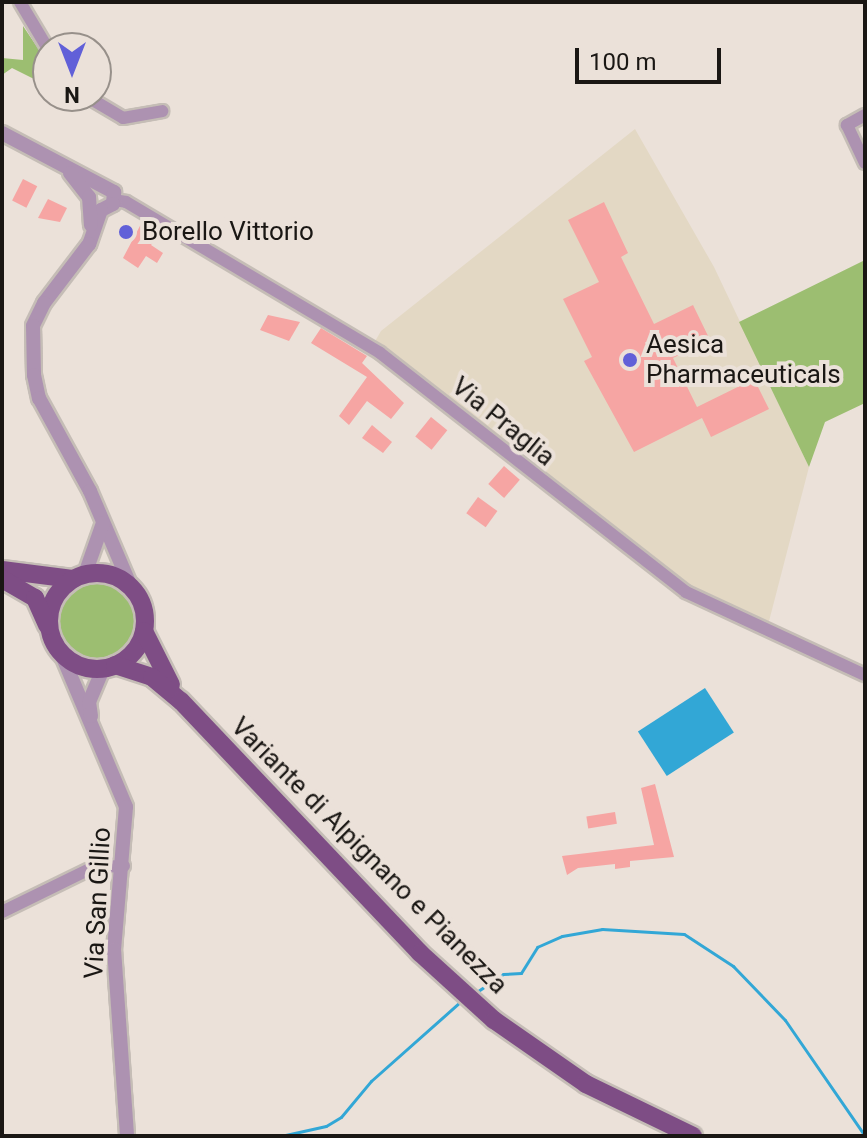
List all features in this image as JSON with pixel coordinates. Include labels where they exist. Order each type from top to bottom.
[{"type":"main road","points":[[2,570],[116,576],[130,585]]},
{"type":"main road","points":[[50,630],[53,601],[78,576]]},
{"type":"main road","points":[[2,579],[35,598],[61,653]]},
{"type":"main road","name":"Variante di Alpignano e Pianezza","points":[[130,585],[144,607],[144,631],[181,701]]},
{"type":"main road","points":[[109,667],[130,656],[144,631]]},
{"type":"main road","name":"Variante di Alpignano e Pianezza","points":[[61,653],[73,663],[152,677],[181,701],[409,942],[477,1005],[586,1084],[693,1136]]},
{"type":"street","points":[[20,2],[38,32]]},
{"type":"street","points":[[112,111],[123,118],[162,111]]},
{"type":"street","points":[[865,115],[847,125],[865,163]]},
{"type":"street","points":[[2,133],[111,189],[114,200],[94,204]]},
{"type":"street","points":[[67,169],[94,204]]},
{"type":"street","points":[[100,185],[94,204],[89,244],[44,303],[33,326],[34,375],[39,398],[103,522],[130,585]]},
{"type":"street","name":"Via Praglia","points":[[114,200],[139,209],[380,353],[686,592],[865,675]]},
{"type":"street","points":[[78,576],[103,522]]},
{"type":"street","name":"Via San Gillio","points":[[61,653],[126,807],[124,866],[114,949],[127,1136]]},
{"type":"street","name":"Via San Gillio","points":[[93,728],[89,702],[109,667]]},
{"type":"street","points":[[2,912],[94,867],[124,866]]},
{"type":"shaded area","points":[[635,129],[714,267],[809,467],[767,629],[686,592],[629,537],[374,343],[381,331]]},
{"type":"green space","points":[[23,26],[32,39],[32,78],[12,68],[2,75],[2,58],[23,60]]},
{"type":"green space","points":[[865,260],[865,403],[825,422],[809,467],[739,322]]},
{"type":"green space","points":[[97,579],[121,586],[133,598],[140,622],[133,646],[121,658],[97,665],[73,658],[61,646],[54,622],[61,598],[73,586]]},
{"type":"water","points":[[705,688],[734,732],[667,776],[638,732]]},
{"type":"building","points":[[23,179],[37,186],[26,208],[12,200]]},
{"type":"building","points":[[48,199],[67,208],[60,222],[38,218]]},
{"type":"building","name":"Aesica Pharmaceuticals","points":[[604,202],[628,253],[621,257],[654,324],[693,305],[710,340],[673,358],[697,407],[754,379],[769,409],[711,437],[702,418],[634,452],[584,361],[592,357],[563,299],[599,282],[568,220]]},
{"type":"building","points":[[141,224],[160,233],[151,245],[163,253],[157,263],[146,256],[138,268],[123,258]]},
{"type":"building","points":[[268,315],[300,322],[289,341],[260,330]]},
{"type":"building","points":[[321,328],[367,356],[362,363],[404,403],[391,419],[367,401],[349,425],[339,416],[367,377],[311,343]]},
{"type":"building","points":[[431,417],[447,430],[432,450],[415,436]]},
{"type":"building","points":[[372,425],[392,442],[383,453],[362,438]]},
{"type":"building","points":[[504,466],[520,480],[504,498],[488,484]]},
{"type":"building","points":[[478,497],[497,511],[486,527],[466,513]]},
{"type":"building","points":[[655,784],[674,857],[630,861],[630,867],[615,869],[615,864],[578,868],[567,875],[562,856],[654,845],[641,788]]},
{"type":"building","points":[[615,812],[617,824],[588,828],[586,817]]},
{"type":"waterway","points":[[478,991],[503,974],[521,973],[537,947],[562,936],[602,929],[684,934],[733,966],[785,1020],[865,1136]]},
{"type":"waterway","points":[[281,1136],[326,1126],[341,1117],[371,1081],[459,1003]]},
{"type":"place","name":"Borello Vittorio","points":[[126,232]]},
{"type":"place","name":"Aesica Pharmaceuticals","points":[[630,360]]}]
